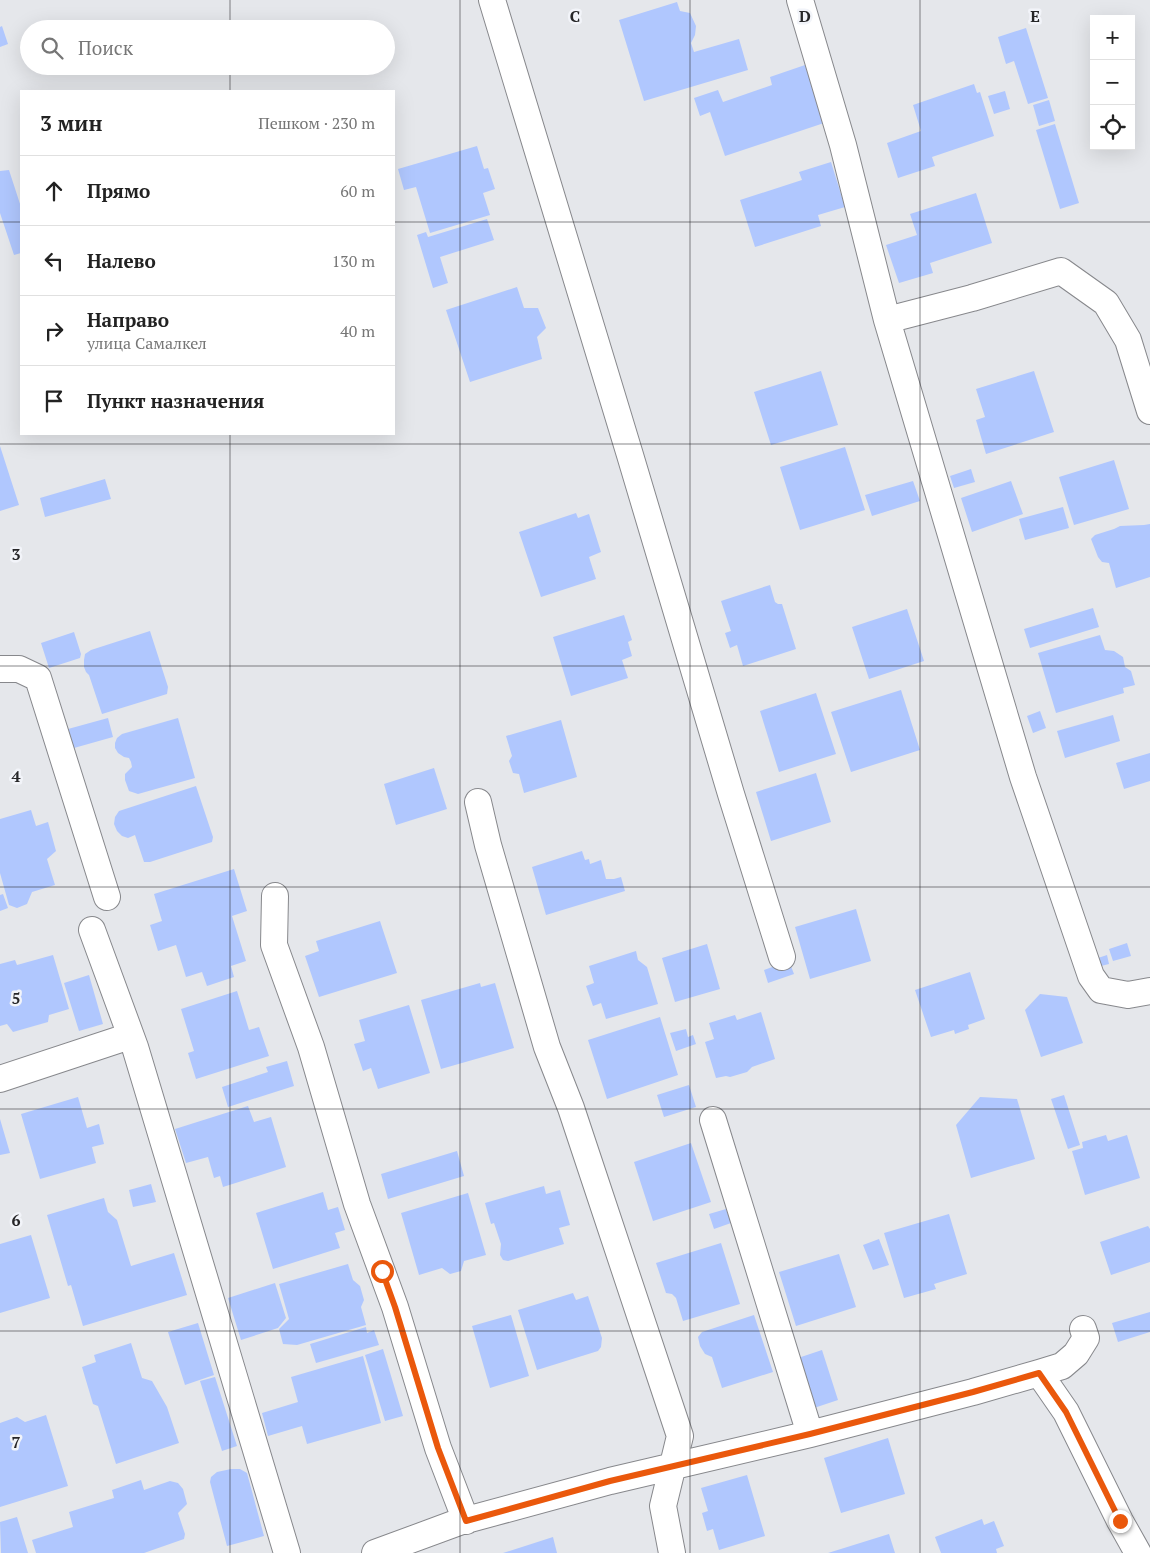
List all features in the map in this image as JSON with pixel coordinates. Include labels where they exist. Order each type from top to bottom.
[{"type":"street","points":[[492,0],[731,794],[782,957]]},
{"type":"street","points":[[800,0],[843,145],[887,320],[1023,778],[1092,976],[1101,990],[1128,994],[1150,991]]},
{"type":"street","points":[[887,320],[972,298],[1061,271],[1106,303],[1128,340],[1150,411]]},
{"type":"street","points":[[0,669],[19,669],[38,678],[106,897]]},
{"type":"street","points":[[478,802],[490,852],[547,1048],[571,1108],[680,1436],[663,1506],[672,1553]]},
{"type":"street","points":[[275,896],[274,945],[311,1048],[357,1204],[395,1307],[438,1448],[466,1521]]},
{"type":"street","points":[[92,930],[130,1036],[287,1553]]},
{"type":"street","points":[[0,1079],[130,1036]]},
{"type":"street","points":[[713,1120],[810,1434]]},
{"type":"street","points":[[375,1553],[466,1521],[610,1481],[810,1434],[973,1392],[1062,1366],[1076,1354],[1086,1338],[1083,1329]]},
{"type":"street","points":[[1039,1373],[1066,1412],[1138,1553]]},
{"type":"building","points":[[677,2],[680,11],[690,13],[696,26],[695,35],[691,43],[694,52],[739,39],[748,70],[644,101],[619,20]]},
{"type":"building","points":[[2,26],[8,44],[0,47],[0,27]]},
{"type":"building","points":[[1026,28],[1048,98],[1028,104],[1014,61],[1006,64],[998,37]]},
{"type":"building","points":[[805,65],[824,123],[725,156],[710,112],[700,116],[694,98],[718,90],[723,102],[772,85],[770,77]]},
{"type":"building","points":[[974,84],[977,93],[980,92],[994,136],[932,157],[935,166],[898,178],[887,143],[921,131],[913,105]]},
{"type":"building","points":[[1005,91],[1010,109],[994,114],[988,96]]},
{"type":"building","points":[[1049,100],[1055,121],[1039,126],[1033,105]]},
{"type":"building","points":[[1055,124],[1079,203],[1060,209],[1036,130]]},
{"type":"building","points":[[477,146],[484,169],[488,168],[495,189],[483,193],[490,215],[430,233],[416,187],[404,190],[398,169]]},
{"type":"building","points":[[831,162],[845,207],[818,215],[821,226],[755,247],[740,200],[802,180],[799,172]]},
{"type":"building","points":[[9,170],[20,204],[20,253],[14,255],[0,213],[0,171]]},
{"type":"building","points":[[976,193],[992,243],[930,263],[933,273],[899,283],[886,245],[917,235],[910,214]]},
{"type":"building","points":[[487,219],[494,240],[440,257],[448,283],[433,288],[417,235],[426,232],[428,237]]},
{"type":"building","points":[[517,287],[524,308],[538,308],[546,328],[537,337],[542,359],[470,382],[446,310]]},
{"type":"building","points":[[821,371],[838,425],[771,445],[754,392]]},
{"type":"building","points":[[1034,371],[1054,432],[986,454],[976,420],[985,417],[976,389]]},
{"type":"building","points":[[0,446],[19,505],[0,511]]},
{"type":"building","points":[[845,447],[865,510],[800,530],[780,467]]},
{"type":"building","points":[[1114,460],[1129,509],[1074,525],[1059,477]]},
{"type":"building","points":[[971,469],[975,482],[954,488],[950,476]]},
{"type":"building","points":[[105,479],[111,499],[45,517],[40,498]]},
{"type":"building","points":[[913,481],[920,501],[872,516],[865,495]]},
{"type":"building","points":[[1011,481],[1023,514],[972,532],[961,498]]},
{"type":"building","points":[[1063,507],[1069,528],[1025,540],[1019,519]]},
{"type":"building","points":[[576,513],[578,518],[589,514],[601,552],[589,557],[596,579],[541,597],[519,532]]},
{"type":"building","points":[[1150,524],[1150,577],[1116,588],[1109,563],[1102,562],[1098,557],[1091,539],[1095,535],[1120,526]]},
{"type":"building","points":[[770,585],[775,602],[782,604],[796,649],[743,666],[737,645],[730,648],[725,633],[731,631],[721,601]]},
{"type":"building","points":[[1093,608],[1099,627],[1030,648],[1024,629]]},
{"type":"building","points":[[907,609],[924,661],[869,679],[852,627]]},
{"type":"building","points":[[624,615],[632,640],[628,642],[632,656],[622,660],[628,678],[571,696],[553,637]]},
{"type":"building","points":[[150,631],[168,687],[167,694],[102,714],[89,675],[84,667],[85,654],[91,650]]},
{"type":"building","points":[[74,632],[81,654],[80,658],[49,668],[41,643]]},
{"type":"building","points":[[1100,635],[1105,650],[1114,651],[1123,657],[1125,667],[1131,671],[1135,685],[1123,688],[1124,693],[1056,713],[1038,653]]},
{"type":"building","points":[[901,690],[920,750],[851,772],[831,712]]},
{"type":"building","points":[[816,693],[836,754],[779,772],[760,711]]},
{"type":"building","points":[[1040,711],[1046,728],[1033,733],[1027,716]]},
{"type":"building","points":[[1113,715],[1120,741],[1065,758],[1057,731]]},
{"type":"building","points":[[108,718],[113,737],[74,748],[68,729]]},
{"type":"building","points":[[178,718],[195,778],[138,794],[129,791],[125,774],[132,767],[131,762],[129,758],[118,753],[115,748],[117,738],[122,734]]},
{"type":"building","points":[[561,720],[577,777],[524,793],[519,774],[513,773],[509,761],[512,756],[506,736]]},
{"type":"building","points":[[1150,753],[1150,781],[1124,789],[1116,763]]},
{"type":"building","points":[[434,768],[447,809],[396,825],[384,784]]},
{"type":"building","points":[[816,773],[831,822],[771,841],[756,792]]},
{"type":"building","points":[[196,786],[213,837],[212,842],[150,862],[144,862],[135,835],[128,838],[122,836],[117,831],[114,824],[115,817],[119,811]]},
{"type":"building","points":[[31,810],[36,826],[48,822],[56,851],[47,859],[55,885],[32,892],[27,904],[17,908],[9,905],[0,873],[0,819]]},
{"type":"building","points":[[582,851],[585,860],[589,859],[590,864],[601,860],[606,879],[621,877],[625,891],[546,915],[532,867]]},
{"type":"building","points":[[234,869],[247,911],[232,916],[246,961],[231,966],[234,977],[207,986],[202,972],[186,977],[176,945],[158,951],[150,925],[162,921],[154,894]]},
{"type":"building","points":[[3,894],[8,908],[0,911],[0,895]]},
{"type":"building","points":[[856,909],[871,961],[810,979],[795,927]]},
{"type":"building","points":[[380,921],[397,973],[319,997],[305,956],[319,951],[316,941]]},
{"type":"building","points":[[1127,943],[1131,956],[1113,961],[1109,949]]},
{"type":"building","points":[[707,944],[720,989],[675,1002],[662,958]]},
{"type":"building","points":[[636,951],[638,960],[647,967],[658,1004],[606,1019],[601,1003],[593,1006],[586,986],[594,983],[589,966]]},
{"type":"building","points":[[53,955],[69,1009],[49,1015],[48,1022],[13,1032],[7,1024],[0,1026],[0,964],[15,960],[17,965]]},
{"type":"building","points":[[1107,955],[1109,964],[1101,966],[1098,958]]},
{"type":"building","points":[[789,961],[794,974],[768,983],[764,970]]},
{"type":"building","points":[[970,972],[985,1019],[968,1025],[969,1029],[955,1034],[954,1030],[931,1037],[915,990]]},
{"type":"building","points":[[89,975],[103,1024],[79,1031],[64,983]]},
{"type":"building","points":[[480,983],[481,987],[495,983],[514,1048],[441,1069],[421,1000]]},
{"type":"building","points":[[237,991],[249,1030],[259,1027],[269,1056],[196,1079],[188,1053],[194,1051],[181,1009]]},
{"type":"building","points":[[1040,994],[1067,997],[1083,1043],[1041,1057],[1025,1010]]},
{"type":"building","points":[[409,1005],[430,1073],[378,1089],[371,1068],[363,1071],[354,1044],[365,1041],[359,1020]]},
{"type":"building","points":[[761,1012],[775,1059],[752,1067],[747,1072],[730,1077],[716,1078],[705,1042],[714,1039],[709,1023],[735,1015],[737,1020]]},
{"type":"building","points":[[660,1017],[678,1075],[607,1099],[588,1040]]},
{"type":"building","points":[[686,1029],[688,1037],[693,1035],[696,1044],[676,1051],[670,1033]]},
{"type":"building","points":[[287,1061],[294,1086],[228,1107],[222,1087],[268,1072],[266,1067]]},
{"type":"building","points":[[689,1085],[696,1107],[664,1117],[657,1095]]},
{"type":"building","points":[[1064,1095],[1080,1145],[1068,1149],[1051,1099]]},
{"type":"building","points":[[78,1097],[87,1128],[99,1124],[104,1144],[92,1147],[96,1163],[40,1179],[21,1114]]},
{"type":"building","points":[[980,1097],[1017,1099],[1035,1159],[971,1178],[956,1125]]},
{"type":"building","points":[[248,1106],[254,1122],[271,1117],[286,1167],[223,1187],[220,1176],[214,1178],[208,1157],[186,1163],[175,1129]]},
{"type":"building","points":[[0,1119],[10,1153],[0,1155]]},
{"type":"building","points":[[1106,1135],[1108,1141],[1127,1135],[1140,1178],[1085,1195],[1072,1151],[1083,1148],[1082,1142]]},
{"type":"building","points":[[691,1143],[711,1202],[653,1221],[634,1162]]},
{"type":"building","points":[[457,1151],[464,1176],[388,1199],[381,1174]]},
{"type":"building","points":[[151,1184],[156,1202],[133,1207],[129,1190]]},
{"type":"building","points":[[544,1186],[546,1194],[560,1190],[570,1225],[559,1228],[564,1244],[508,1261],[503,1260],[500,1255],[501,1244],[494,1223],[491,1224],[485,1203]]},
{"type":"building","points":[[323,1192],[328,1210],[338,1207],[345,1230],[335,1233],[340,1248],[273,1269],[256,1213]]},
{"type":"building","points":[[468,1193],[486,1255],[464,1261],[461,1271],[450,1274],[442,1268],[419,1275],[401,1213]]},
{"type":"building","points":[[104,1198],[108,1212],[117,1220],[131,1266],[174,1253],[187,1295],[83,1326],[71,1285],[68,1286],[47,1215]]},
{"type":"building","points":[[726,1209],[731,1223],[714,1229],[709,1214]]},
{"type":"building","points":[[949,1214],[967,1274],[934,1284],[936,1289],[904,1298],[884,1233]]},
{"type":"building","points":[[1148,1226],[1150,1229],[1150,1262],[1111,1275],[1100,1242]]},
{"type":"building","points":[[31,1235],[50,1298],[0,1313],[0,1244]]},
{"type":"building","points":[[879,1239],[889,1265],[873,1270],[863,1245]]},
{"type":"building","points":[[721,1243],[740,1304],[683,1321],[676,1298],[672,1294],[666,1293],[656,1263]]},
{"type":"building","points":[[839,1254],[856,1307],[796,1326],[779,1272]]},
{"type":"building","points":[[348,1264],[353,1280],[360,1286],[364,1300],[361,1307],[366,1325],[297,1345],[283,1344],[279,1329],[289,1319],[279,1284]]},
{"type":"building","points":[[275,1283],[286,1318],[278,1328],[241,1340],[228,1298]]},
{"type":"building","points":[[573,1293],[576,1300],[588,1296],[602,1338],[601,1347],[598,1351],[537,1370],[518,1310]]},
{"type":"building","points":[[1150,1312],[1150,1332],[1118,1342],[1112,1323]]},
{"type":"building","points":[[511,1315],[529,1376],[490,1388],[472,1326]]},
{"type":"building","points":[[754,1315],[773,1372],[722,1388],[712,1357],[705,1354],[700,1346],[698,1337],[702,1332]]},
{"type":"building","points":[[198,1323],[214,1375],[185,1385],[168,1332]]},
{"type":"building","points":[[366,1327],[367,1333],[374,1330],[379,1345],[316,1363],[310,1344]]},
{"type":"building","points":[[131,1343],[142,1378],[152,1381],[167,1407],[179,1443],[116,1464],[98,1406],[93,1404],[82,1367],[96,1362],[94,1355]]},
{"type":"building","points":[[383,1349],[403,1416],[385,1421],[365,1355]]},
{"type":"building","points":[[822,1350],[838,1400],[811,1409],[795,1359]]},
{"type":"building","points":[[363,1356],[381,1423],[307,1444],[302,1426],[268,1436],[262,1413],[298,1402],[291,1377]]},
{"type":"building","points":[[215,1377],[237,1446],[222,1451],[200,1381]]},
{"type":"building","points":[[46,1415],[68,1486],[0,1507],[0,1423],[17,1417],[25,1422]]},
{"type":"building","points":[[888,1438],[905,1494],[841,1513],[824,1458]]},
{"type":"building","points":[[240,1469],[247,1473],[264,1536],[227,1546],[210,1482],[211,1477],[217,1472]]},
{"type":"building","points":[[747,1475],[765,1536],[719,1550],[713,1529],[707,1531],[702,1513],[708,1511],[701,1488]]},
{"type":"building","points":[[141,1480],[144,1490],[170,1481],[178,1483],[183,1489],[187,1504],[178,1513],[185,1534],[184,1539],[144,1553],[36,1553],[32,1540],[73,1527],[69,1512],[114,1498],[112,1490]]},
{"type":"building","points":[[17,1517],[28,1553],[1,1553],[0,1522]]},
{"type":"building","points":[[982,1519],[984,1525],[994,1521],[1004,1546],[996,1549],[997,1553],[941,1553],[935,1537]]},
{"type":"building","points":[[889,1534],[895,1553],[828,1553]]},
{"type":"building","points":[[553,1537],[557,1553],[503,1553]]},
{"type":"route","points":[[382,1271],[395,1307],[438,1448],[466,1521],[610,1481],[810,1434],[1039,1373],[1066,1412],[1120,1521]]}]
